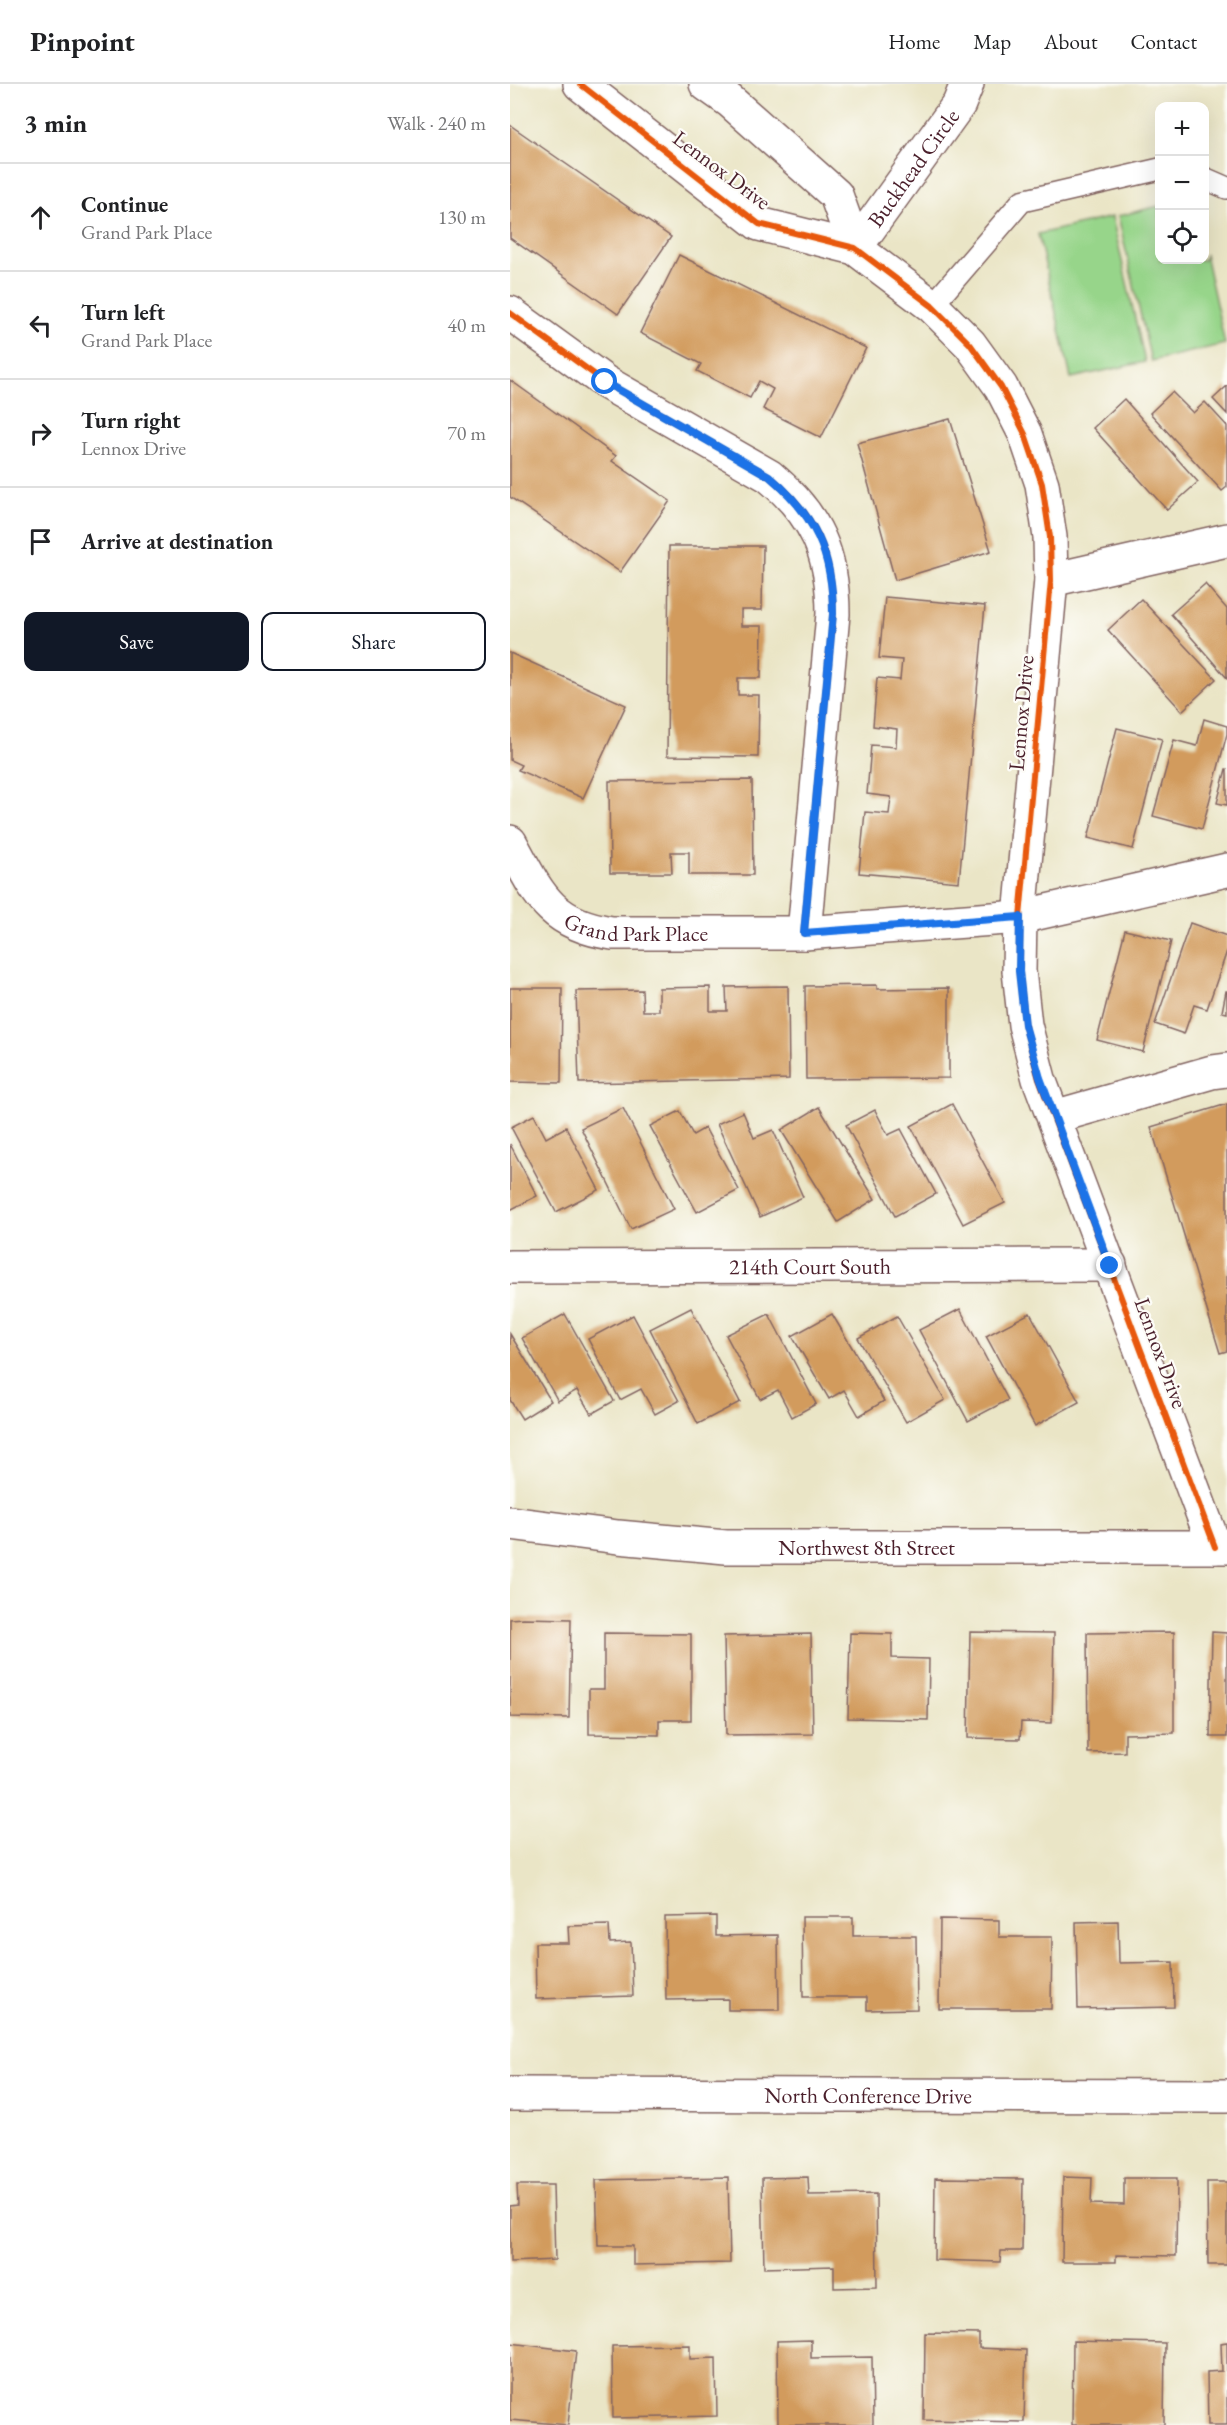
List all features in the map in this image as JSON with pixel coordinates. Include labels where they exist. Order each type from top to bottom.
[{"type":"street","name":"Lennox Drive","points":[[580,84],[759,224],[855,248],[932,306],[970,344],[1001,387],[1025,434],[1042,484],[1050,537],[1051,580],[1020,917],[1019,971],[1025,1025],[1054,1117],[1221,1547]]},
{"type":"street","points":[[706,84],[730,101],[836,195],[855,248]]},
{"type":"street","name":"Buckhead Circle","points":[[855,248],[959,104],[967,84]]},
{"type":"street","points":[[510,313],[605,382],[769,476],[801,506],[820,538],[828,561],[833,588],[833,614],[804,933]]},
{"type":"street","points":[[1051,580],[1227,540]]},
{"type":"street","name":"Grand Park Place","points":[[510,842],[534,885],[548,904],[566,920],[589,930],[612,933],[804,933],[1020,917]]},
{"type":"street","points":[[1020,917],[1225,871]]},
{"type":"street","points":[[1054,1117],[1212,1072],[1227,1070]]},
{"type":"street","name":"214th Court South","points":[[510,1268],[1110,1266]]},
{"type":"street","name":"Northwest 8th Street","points":[[510,1523],[618,1537],[726,1547],[1221,1547]]},
{"type":"street","name":"North Conference Drive","points":[[510,2094],[1227,2096]]},
{"type":"lane","points":[[932,306],[1022,201],[1155,170]]},
{"type":"lane","points":[[1209,180],[1227,189]]},
{"type":"green space","points":[[1155,207],[1155,264],[1207,264],[1225,344],[1151,361],[1118,216]]},
{"type":"green space","points":[[1112,217],[1145,362],[1071,378],[1038,234]]},
{"type":"building","points":[[510,125],[671,237],[618,314],[510,238]]},
{"type":"building","points":[[679,255],[866,348],[821,438],[763,409],[773,389],[759,381],[750,398],[697,371],[701,364],[640,333]]},
{"type":"building","points":[[510,380],[616,456],[612,461],[670,501],[620,572],[510,497]]},
{"type":"building","points":[[1227,386],[1227,414],[1213,399]]},
{"type":"building","points":[[1172,392],[1193,413],[1205,402],[1227,426],[1227,487],[1222,491],[1150,413]]},
{"type":"building","points":[[1124,399],[1198,482],[1167,510],[1093,428]]},
{"type":"building","points":[[950,419],[991,551],[895,580],[857,443]]},
{"type":"building","points":[[669,546],[763,546],[762,610],[741,610],[741,626],[762,626],[761,678],[738,678],[738,695],[759,695],[758,757],[667,756]]},
{"type":"building","points":[[1205,584],[1227,609],[1227,678],[1171,614]]},
{"type":"building","points":[[885,597],[985,606],[959,882],[859,873],[865,812],[889,814],[891,797],[867,794],[871,745],[896,747],[897,729],[873,726],[877,678],[900,680],[902,660],[879,658]]},
{"type":"building","points":[[1141,599],[1216,679],[1182,711],[1108,630]]},
{"type":"building","points":[[510,653],[626,705],[583,798],[518,770],[521,765],[510,760]]},
{"type":"building","points":[[1204,719],[1227,726],[1227,734],[1202,829],[1153,816],[1174,740],[1197,746]]},
{"type":"building","points":[[1117,728],[1162,739],[1133,849],[1088,838]]},
{"type":"building","points":[[1227,769],[1227,805],[1217,803]]},
{"type":"building","points":[[752,780],[753,875],[689,875],[689,852],[671,852],[672,873],[610,873],[609,781]]},
{"type":"building","points":[[1190,923],[1227,936],[1227,951],[1207,1009],[1194,1005],[1184,1034],[1155,1024]]},
{"type":"building","points":[[1125,930],[1171,941],[1143,1052],[1097,1040]]},
{"type":"building","points":[[877,985],[877,989],[949,988],[949,1078],[806,1079],[805,986]]},
{"type":"building","points":[[788,986],[789,1079],[579,1083],[576,991],[642,990],[643,1011],[659,1011],[659,988],[710,987],[710,1011],[727,1011],[726,987]]},
{"type":"building","points":[[510,988],[562,988],[561,1083],[510,1082]]},
{"type":"building","points":[[1227,991],[1227,1013],[1222,1012]]},
{"type":"building","points":[[952,1104],[1005,1203],[963,1224],[911,1126]]},
{"type":"building","points":[[1227,1104],[1227,1351],[1220,1353],[1151,1127]]},
{"type":"building","points":[[819,1107],[875,1199],[838,1222],[781,1130]]},
{"type":"building","points":[[623,1108],[674,1209],[631,1229],[581,1128]]},
{"type":"building","points":[[875,1110],[888,1135],[901,1129],[936,1194],[895,1216],[846,1125]]},
{"type":"building","points":[[680,1111],[693,1135],[705,1128],[739,1190],[697,1212],[650,1126]]},
{"type":"building","points":[[743,1112],[754,1138],[773,1130],[803,1197],[760,1217],[717,1124]]},
{"type":"building","points":[[534,1115],[546,1138],[566,1127],[599,1190],[556,1212],[511,1127]]},
{"type":"building","points":[[510,1144],[537,1196],[510,1210]]},
{"type":"building","points":[[691,1308],[740,1402],[698,1424],[650,1329]]},
{"type":"building","points":[[960,1309],[1008,1400],[968,1421],[919,1330]]},
{"type":"building","points":[[1030,1313],[1079,1402],[1035,1426],[986,1336]]},
{"type":"building","points":[[565,1314],[614,1401],[591,1414],[577,1390],[558,1401],[522,1338]]},
{"type":"building","points":[[769,1314],[816,1404],[792,1417],[778,1390],[760,1399],[726,1335]]},
{"type":"building","points":[[832,1314],[884,1401],[859,1416],[844,1390],[829,1399],[792,1336]]},
{"type":"building","points":[[633,1315],[679,1401],[655,1414],[641,1389],[620,1400],[588,1339]]},
{"type":"building","points":[[897,1316],[945,1400],[906,1422],[858,1338]]},
{"type":"building","points":[[510,1334],[551,1401],[522,1419],[510,1400]]},
{"type":"building","points":[[510,1619],[571,1619],[569,1718],[510,1717]]},
{"type":"building","points":[[970,1632],[1054,1633],[1052,1723],[1021,1722],[1020,1739],[968,1738]]},
{"type":"building","points":[[1174,1632],[1174,1733],[1125,1734],[1125,1752],[1088,1753],[1087,1633]]},
{"type":"building","points":[[1212,1632],[1227,1633],[1227,1737],[1210,1737]]},
{"type":"building","points":[[604,1633],[691,1634],[691,1720],[659,1720],[659,1735],[589,1734],[589,1689],[604,1689]]},
{"type":"building","points":[[850,1633],[892,1634],[892,1658],[929,1659],[928,1720],[848,1718]]},
{"type":"building","points":[[811,1634],[813,1734],[726,1735],[724,1636]]},
{"type":"building","points":[[716,1916],[716,1936],[778,1935],[779,2010],[728,2010],[728,1999],[666,2000],[665,1917]]},
{"type":"building","points":[[802,1917],[853,1917],[853,1936],[916,1936],[917,2009],[867,2010],[867,1997],[803,1997]]},
{"type":"building","points":[[940,1919],[999,1920],[999,1937],[1052,1937],[1051,2009],[939,2009]]},
{"type":"building","points":[[1118,1921],[1119,1963],[1173,1962],[1174,2007],[1078,2009],[1076,1922]]},
{"type":"building","points":[[609,1925],[610,1943],[631,1942],[633,1996],[536,1999],[535,1943],[569,1943],[568,1926]]},
{"type":"building","points":[[728,2177],[730,2263],[633,2265],[633,2246],[598,2246],[596,2180]]},
{"type":"building","points":[[808,2177],[809,2195],[876,2194],[877,2287],[834,2288],[834,2266],[764,2268],[762,2178]]},
{"type":"building","points":[[1063,2177],[1092,2178],[1091,2204],[1124,2205],[1124,2178],[1177,2178],[1176,2256],[1116,2255],[1116,2262],[1062,2262]]},
{"type":"building","points":[[935,2178],[1023,2179],[1022,2251],[1001,2251],[1000,2262],[934,2260]]},
{"type":"building","points":[[1207,2182],[1227,2182],[1227,2265],[1208,2265]]},
{"type":"building","points":[[517,2185],[553,2185],[555,2260],[510,2262],[510,2206],[518,2205]]},
{"type":"building","points":[[925,2333],[979,2334],[979,2348],[1026,2350],[1024,2422],[924,2420]]},
{"type":"building","points":[[811,2340],[811,2358],[872,2357],[873,2425],[778,2425],[777,2341]]},
{"type":"building","points":[[1073,2341],[1165,2343],[1164,2425],[1072,2425]]},
{"type":"building","points":[[1227,2342],[1227,2425],[1208,2425],[1207,2372],[1222,2371],[1221,2343]]},
{"type":"building","points":[[510,2343],[576,2351],[568,2425],[510,2420]]},
{"type":"building","points":[[690,2345],[690,2359],[716,2358],[717,2416],[613,2418],[612,2346]]},
{"type":"cycle path","points":[[580,84],[759,224],[855,248],[932,306],[970,344],[1001,387],[1025,434],[1042,484],[1050,537],[1051,580],[1020,917],[1019,971],[1025,1025],[1039,1079],[1215,1547]]},
{"type":"cycle path","points":[[510,313],[605,382],[769,476],[799,506],[819,537],[830,573],[833,614],[804,933]]},
{"type":"route","points":[[605,382],[769,476],[789,493],[806,513],[820,538],[828,561],[833,588],[833,614],[804,933],[1020,917],[1019,971],[1025,1025],[1040,1078],[1110,1266]]}]
